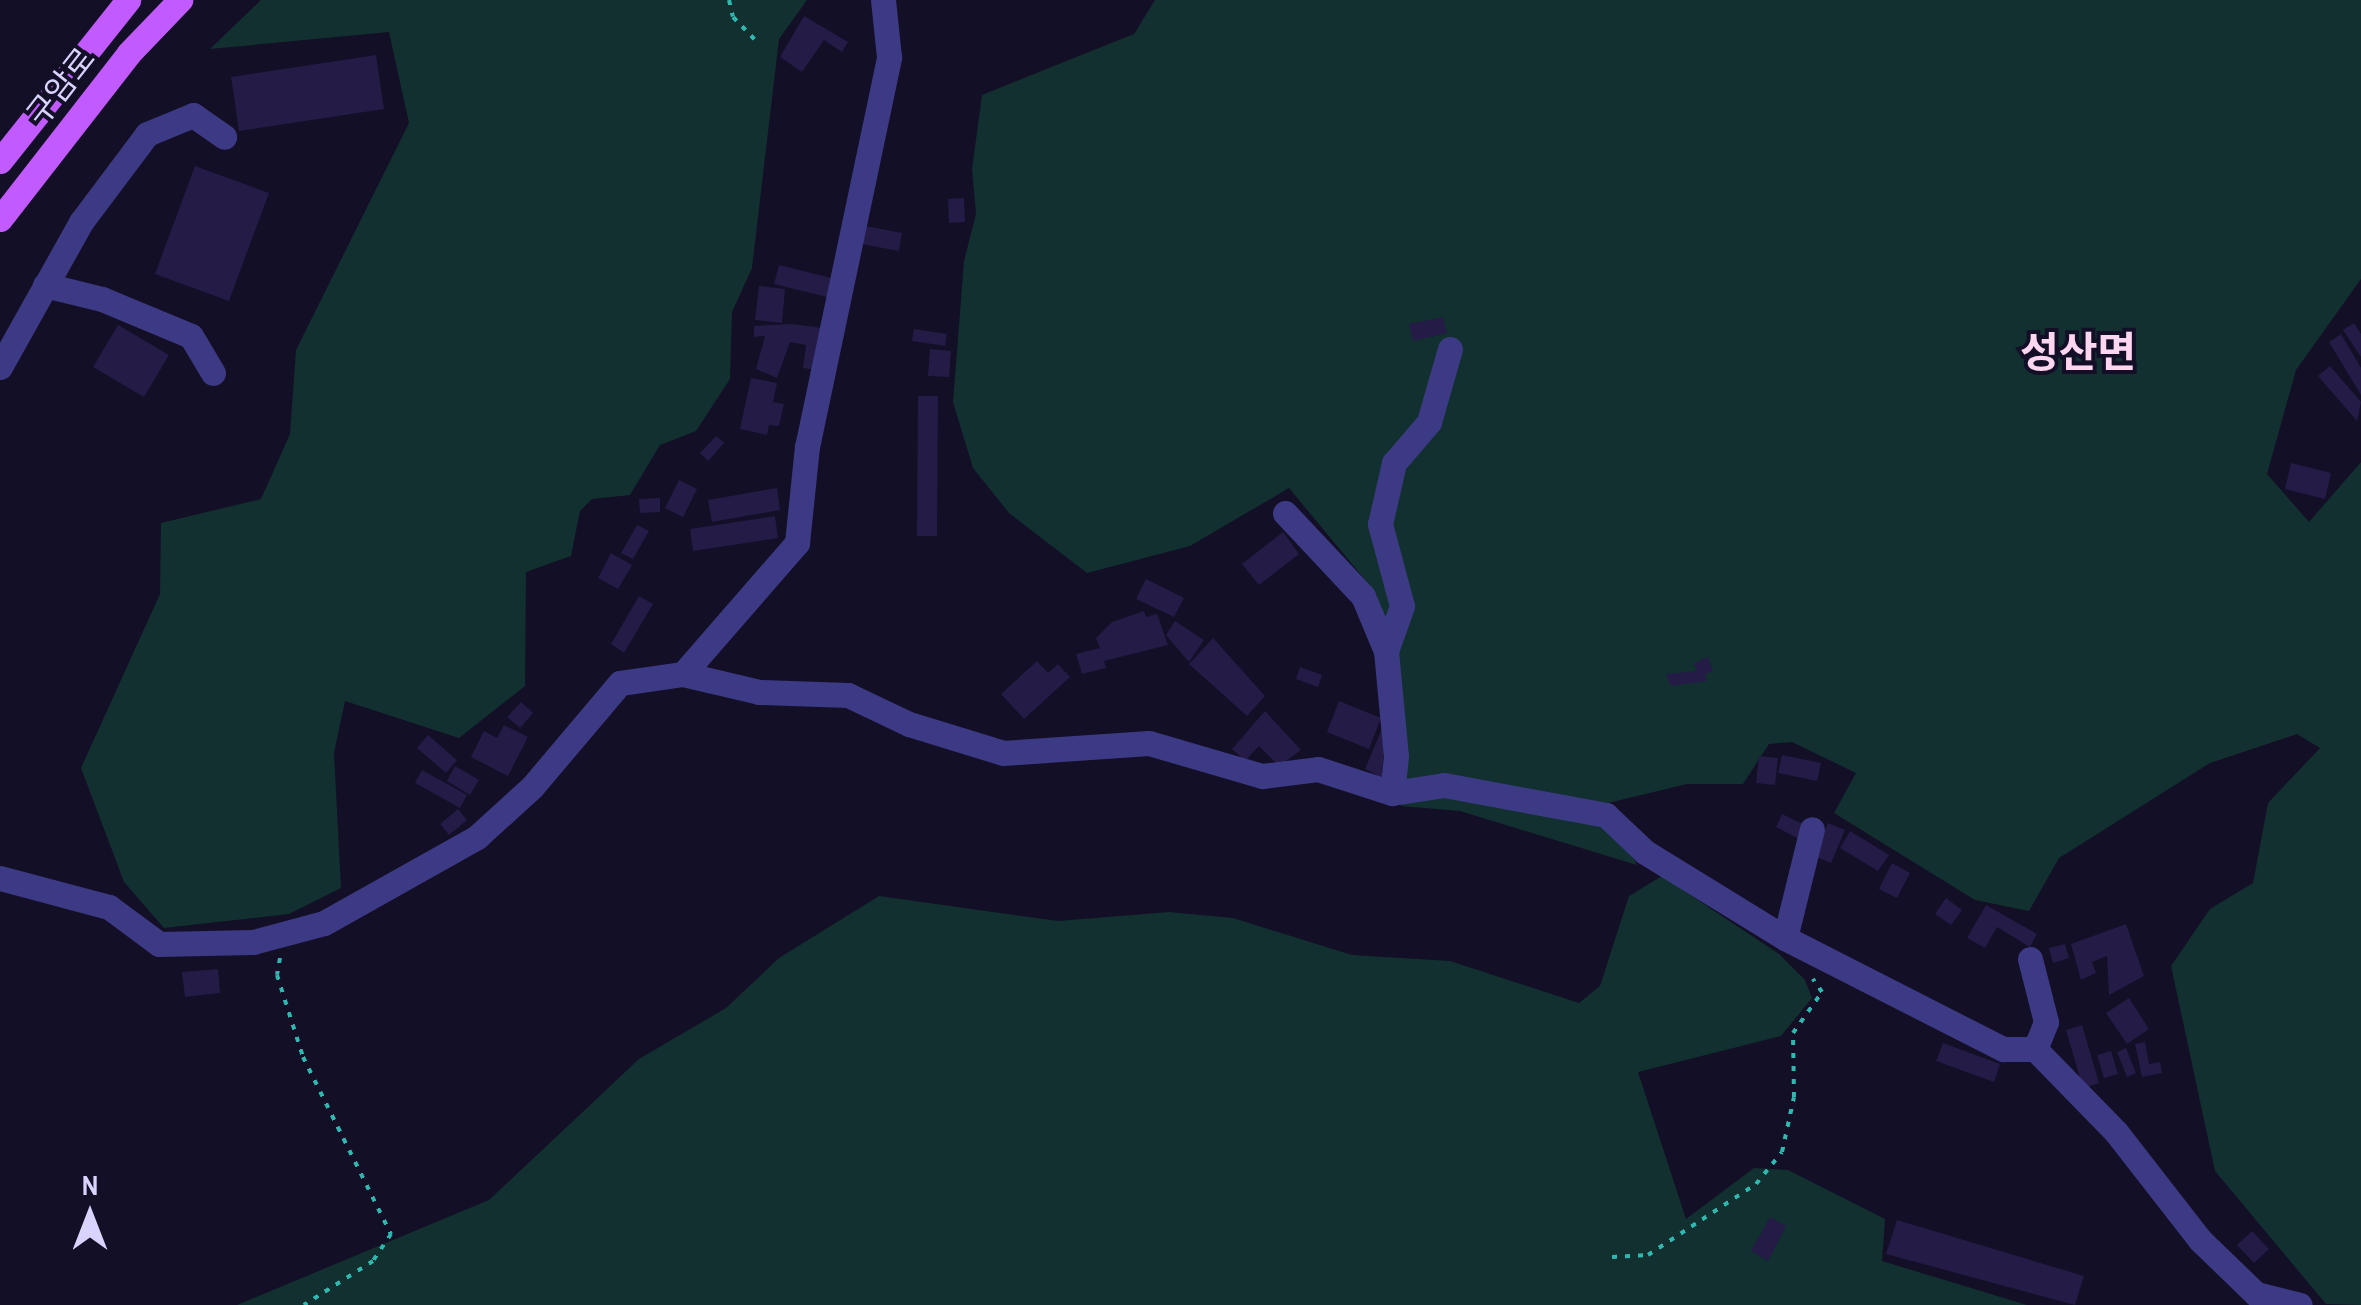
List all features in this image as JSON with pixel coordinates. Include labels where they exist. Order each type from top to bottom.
[{"type":"main road","name":"구암로","points":[[0,161],[128,0]]},
{"type":"main road","name":"구암로","points":[[0,219],[129,53],[180,0]]},
{"type":"street","points":[[683,674],[797,542],[808,447],[889,58],[883,0]]},
{"type":"street","points":[[0,367],[81,222],[147,134],[193,115],[224,138]]},
{"type":"street","points":[[46,286],[102,299],[192,336],[213,373]]},
{"type":"street","points":[[1386,652],[1402,606],[1380,524],[1394,463],[1430,422],[1450,349]]},
{"type":"street","points":[[1284,513],[1364,596],[1386,652],[1396,756],[1392,792]]},
{"type":"street","points":[[0,878],[108,907],[159,944],[253,942],[324,923],[477,837],[532,787],[620,683],[683,674],[759,692],[848,695],[909,724],[1002,754],[1149,743],[1262,776],[1318,769],[1392,792],[1444,785],[1606,815],[1645,852],[1784,938],[2003,1049],[2035,1049],[2116,1132],[2200,1240],[2256,1294],[2300,1305]]},
{"type":"street","points":[[1784,938],[1812,829]]},
{"type":"street","points":[[2030,959],[2046,1022],[2035,1049]]},
{"type":"path","points":[[729,0],[734,17],[756,41]]},
{"type":"path","points":[[285,933],[277,976],[302,1057],[391,1234],[373,1261],[304,1305]]},
{"type":"path","points":[[1612,1257],[1648,1255],[1756,1184],[1782,1152],[1794,1098],[1793,1033],[1822,992],[1784,938]]},
{"type":"green space","points":[[261,0],[807,0],[779,39],[752,268],[732,312],[730,379],[696,431],[660,445],[630,495],[592,499],[580,511],[571,556],[526,572],[525,686],[459,738],[345,701],[334,753],[341,888],[289,914],[164,928],[124,882],[81,768],[160,594],[161,523],[261,499],[290,434],[296,350],[409,123],[389,32],[210,49]]},
{"type":"green space","points":[[1155,0],[2361,0],[2361,279],[2296,370],[2267,474],[2309,522],[2361,462],[2361,1305],[2326,1304],[2215,1171],[2171,966],[2210,909],[2253,883],[2268,803],[2320,748],[2297,734],[2210,763],[2059,858],[2029,911],[1975,900],[1834,813],[1856,773],[1792,742],[1769,744],[1743,784],[1687,784],[1608,803],[1637,865],[1460,811],[1401,806],[1401,682],[1376,593],[1289,488],[1190,546],[1087,573],[1009,513],[973,468],[953,402],[964,261],[976,214],[972,169],[982,95],[1134,34]]},
{"type":"green space","points":[[1662,876],[1779,954],[1805,980],[1812,998],[1781,1036],[1638,1072],[1686,1219],[1754,1168],[1788,1170],[1885,1219],[1882,1261],[2027,1305],[237,1305],[489,1200],[639,1059],[726,1008],[779,958],[879,896],[1058,921],[1169,912],[1233,918],[1352,955],[1450,961],[1579,1003],[1600,986],[1629,896]]},
{"type":"building","points":[[804,16],[848,42],[842,52],[824,40],[802,72],[780,57]]},
{"type":"building","points":[[376,55],[384,109],[239,131],[231,77]]},
{"type":"building","points":[[195,166],[269,193],[229,301],[155,274]]},
{"type":"building","points":[[964,198],[965,222],[949,223],[948,199]]},
{"type":"building","points":[[860,225],[902,233],[899,251],[856,243]]},
{"type":"building","points":[[779,265],[831,278],[827,297],[774,284]]},
{"type":"building","points":[[759,286],[785,289],[782,323],[755,320]]},
{"type":"building","points":[[1443,317],[1447,333],[1413,341],[1409,324]]},
{"type":"building","points":[[2354,323],[2361,334],[2361,357],[2343,330]]},
{"type":"building","points":[[791,324],[823,328],[817,370],[803,368],[806,345],[790,342],[777,378],[756,369],[765,336],[754,337],[754,326]]},
{"type":"building","points":[[118,325],[169,355],[144,397],[93,367]]},
{"type":"building","points":[[914,329],[947,334],[945,346],[912,341]]},
{"type":"building","points":[[2341,334],[2361,368],[2361,395],[2329,342]]},
{"type":"building","points":[[930,349],[951,351],[949,377],[928,376]]},
{"type":"building","points":[[2330,366],[2361,402],[2357,421],[2318,376]]},
{"type":"building","points":[[751,378],[777,383],[773,402],[784,404],[779,426],[769,425],[767,435],[740,429]]},
{"type":"building","points":[[918,396],[938,396],[937,536],[917,536]]},
{"type":"building","points":[[716,436],[724,443],[708,461],[700,453]]},
{"type":"building","points":[[2291,463],[2331,473],[2325,499],[2285,489]]},
{"type":"building","points":[[679,480],[697,489],[683,517],[665,508]]},
{"type":"building","points":[[777,488],[780,510],[712,522],[708,500]]},
{"type":"building","points":[[660,498],[660,512],[640,513],[639,499]]},
{"type":"building","points":[[775,516],[778,538],[693,551],[690,529]]},
{"type":"building","points":[[637,525],[649,531],[633,559],[621,553]]},
{"type":"building","points":[[1283,532],[1299,554],[1259,585],[1242,564]]},
{"type":"building","points":[[611,553],[632,565],[618,589],[598,578]]},
{"type":"building","points":[[1146,579],[1184,598],[1174,617],[1136,599]]},
{"type":"building","points":[[639,596],[653,604],[624,653],[611,644]]},
{"type":"building","points":[[1144,611],[1146,617],[1157,614],[1168,645],[1104,661],[1106,668],[1082,674],[1076,654],[1100,648],[1096,638],[1112,622]]},
{"type":"building","points":[[1175,621],[1204,640],[1189,662],[1166,635]]},
{"type":"building","points":[[1213,638],[1265,696],[1247,716],[1189,664]]},
{"type":"building","points":[[1708,657],[1713,671],[1705,674],[1707,681],[1671,686],[1666,674],[1697,671],[1694,663]]},
{"type":"building","points":[[1037,661],[1048,673],[1058,664],[1070,677],[1024,719],[1001,694]]},
{"type":"building","points":[[1300,667],[1322,675],[1318,687],[1296,679]]},
{"type":"building","points":[[1339,701],[1381,718],[1369,749],[1327,732]]},
{"type":"building","points":[[521,702],[533,713],[520,728],[507,717]]},
{"type":"building","points":[[1265,711],[1301,750],[1279,766],[1259,746],[1245,761],[1232,749]]},
{"type":"building","points":[[1386,719],[1382,778],[1365,769]]},
{"type":"building","points":[[504,725],[528,737],[508,776],[471,757],[484,731],[497,738]]},
{"type":"building","points":[[428,735],[457,760],[446,773],[417,748]]},
{"type":"building","points":[[1782,755],[1821,763],[1817,781],[1778,773]]},
{"type":"building","points":[[1759,756],[1778,758],[1775,785],[1756,783]]},
{"type":"building","points":[[455,766],[479,780],[470,795],[447,781]]},
{"type":"building","points":[[422,770],[467,795],[460,808],[415,783]]},
{"type":"building","points":[[458,809],[467,820],[449,835],[440,824]]},
{"type":"building","points":[[1782,814],[1805,825],[1799,839],[1776,827]]},
{"type":"building","points":[[1828,823],[1845,830],[1831,863],[1814,856]]},
{"type":"building","points":[[1850,831],[1889,855],[1878,871],[1840,848]]},
{"type":"building","points":[[1892,863],[1910,873],[1897,898],[1879,889]]},
{"type":"building","points":[[1946,898],[1962,910],[1951,925],[1935,914]]},
{"type":"building","points":[[1986,905],[2037,934],[2030,947],[1997,927],[1985,948],[1967,938]]},
{"type":"building","points":[[2126,924],[2144,976],[2109,995],[2107,956],[2092,962],[2096,973],[2081,980],[2071,944]]},
{"type":"building","points":[[2065,944],[2069,958],[2053,963],[2049,948]]},
{"type":"building","points":[[218,969],[220,993],[185,997],[182,972]]},
{"type":"building","points":[[2129,998],[2149,1029],[2127,1044],[2106,1013]]},
{"type":"building","points":[[2082,1025],[2099,1083],[2083,1088],[2066,1030]]},
{"type":"building","points":[[2145,1042],[2149,1064],[2160,1062],[2162,1073],[2142,1077],[2135,1044]]},
{"type":"building","points":[[1943,1043],[2000,1064],[1994,1082],[1936,1061]]},
{"type":"building","points":[[2126,1048],[2136,1073],[2127,1077],[2117,1052]]},
{"type":"building","points":[[2111,1051],[2118,1074],[2104,1078],[2097,1055]]},
{"type":"building","points":[[1770,1217],[1786,1226],[1768,1261],[1751,1251]]},
{"type":"building","points":[[1897,1220],[2084,1276],[2075,1305],[1886,1254]]},
{"type":"building","points":[[2252,1231],[2269,1249],[2254,1263],[2237,1245]]},
{"type":"district","name":"성산면","points":[[2078,352]]}]
